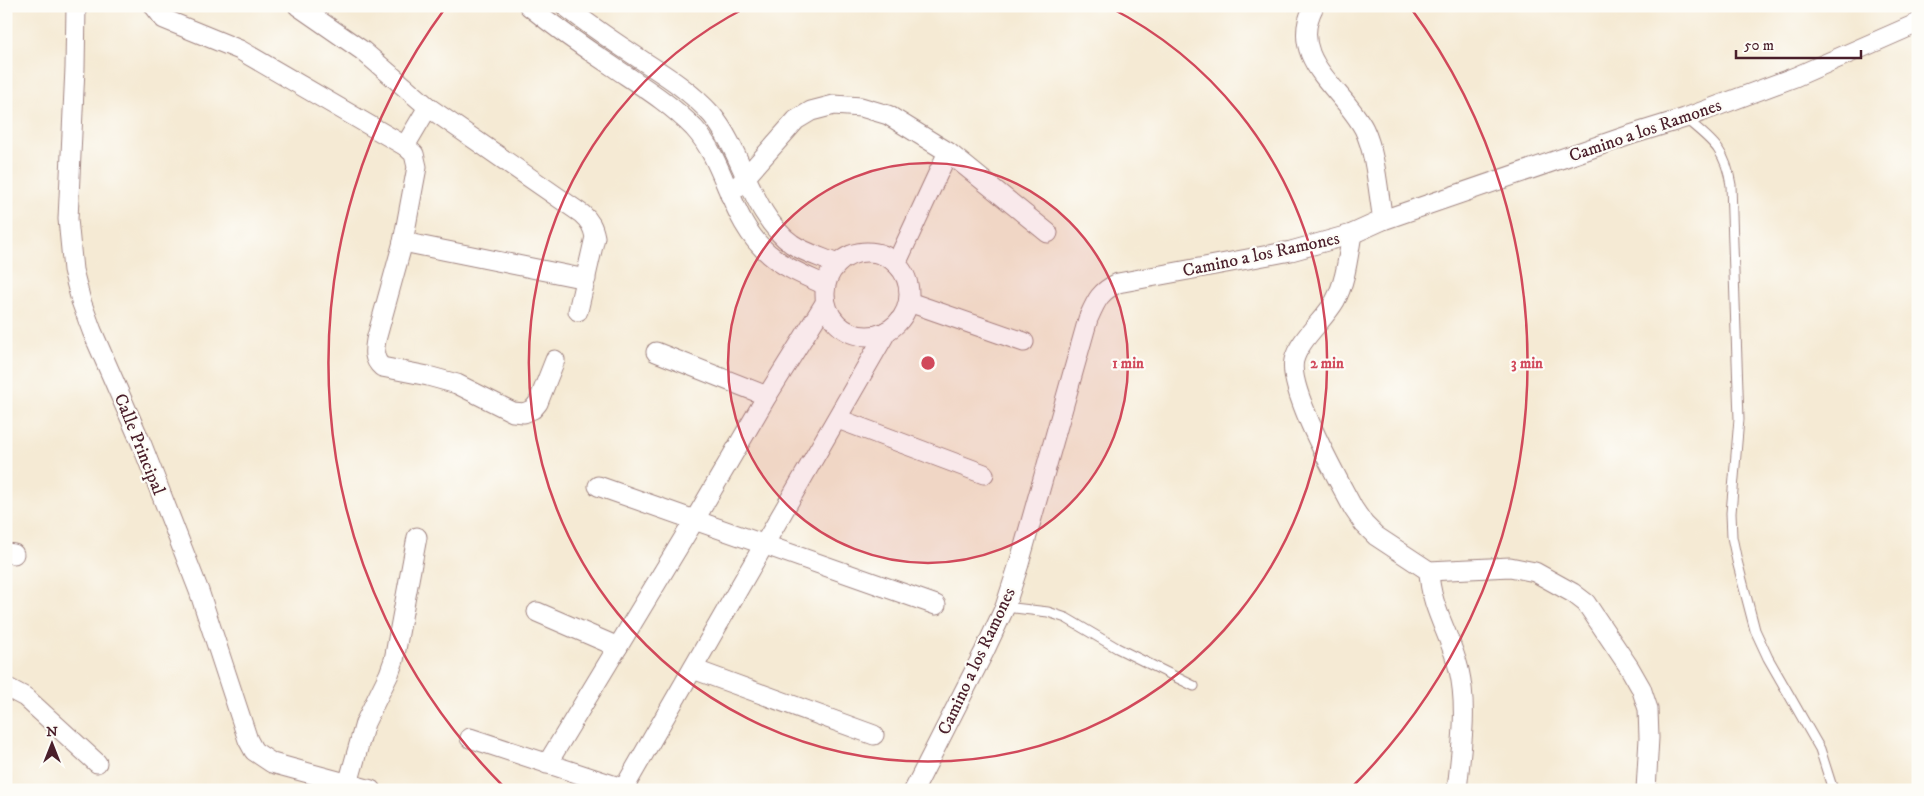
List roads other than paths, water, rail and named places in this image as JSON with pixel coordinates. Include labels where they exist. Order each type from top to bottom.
[{"type":"street","name":"Calle Principal","points":[[76,6],[68,219],[73,270],[81,301],[92,331],[142,445],[199,591],[248,740],[254,751],[272,763],[371,790]]},
{"type":"street","points":[[154,6],[164,19],[240,50],[404,146],[414,154],[417,167],[403,242],[376,340],[374,354],[377,363],[382,367],[457,384],[513,412],[524,412],[533,409],[538,403],[554,360]]},
{"type":"street","points":[[298,6],[363,50],[428,107],[589,220],[595,237],[578,311]]},
{"type":"street","points":[[529,6],[568,38],[674,109],[694,129],[714,158],[743,221],[754,237],[768,254],[826,294],[834,321],[850,332],[869,336],[887,331]]},
{"type":"street","points":[[565,6],[588,25],[691,94],[712,116],[735,152],[762,209],[777,231],[793,245],[837,264]]},
{"type":"street","points":[[1314,6],[1309,16],[1305,33],[1308,50],[1318,68],[1364,129],[1370,148],[1383,220]]},
{"type":"street","name":"Camino a los Ramones","points":[[914,790],[1005,607],[1019,564],[1088,319],[1100,294],[1106,288],[1118,283],[1291,251],[1329,242],[1383,220],[1685,118],[1795,76],[1918,22]]},
{"type":"street","points":[[730,194],[796,120],[811,111],[834,105],[861,107],[888,115],[948,152],[1048,234]]},
{"type":"street","points":[[404,146],[428,107]]},
{"type":"street","points":[[896,264],[948,152]]},
{"type":"street","points":[[1352,234],[1342,284],[1336,300],[1298,352],[1294,360],[1294,377],[1299,395],[1314,429],[1359,516],[1376,536],[1429,571],[1510,567],[1527,570],[1556,582],[1586,604],[1630,667],[1648,709],[1649,738],[1646,790]]},
{"type":"street","points":[[403,242],[586,279]]},
{"type":"street","points":[[470,738],[546,764],[626,789],[692,669],[838,419],[887,331],[901,319],[908,302],[908,288],[904,275],[896,264],[882,255],[867,252],[851,255],[837,264],[830,274],[826,294],[767,396],[546,764]]},
{"type":"street","points":[[908,302],[1024,342]]},
{"type":"street","points":[[656,352],[767,396]]},
{"type":"street","points":[[838,419],[984,474]]},
{"type":"street","points":[[598,486],[936,605]]},
{"type":"street","points":[[348,784],[365,722],[394,660],[417,537]]},
{"type":"street","points":[[1429,571],[1430,593],[1452,648],[1462,688],[1464,712],[1457,790]]},
{"type":"street","points":[[538,612],[618,647]]},
{"type":"street","points":[[692,669],[874,735]]},
{"type":"street","points":[[6,687],[25,697],[97,763]]},
{"type":"lane","points":[[1685,118],[1714,143],[1724,156],[1731,185],[1739,419],[1731,513],[1732,537],[1737,562],[1755,630],[1768,658],[1820,749],[1833,790]]},
{"type":"lane","points":[[1005,607],[1048,612],[1066,618],[1117,648],[1194,686]]}]
